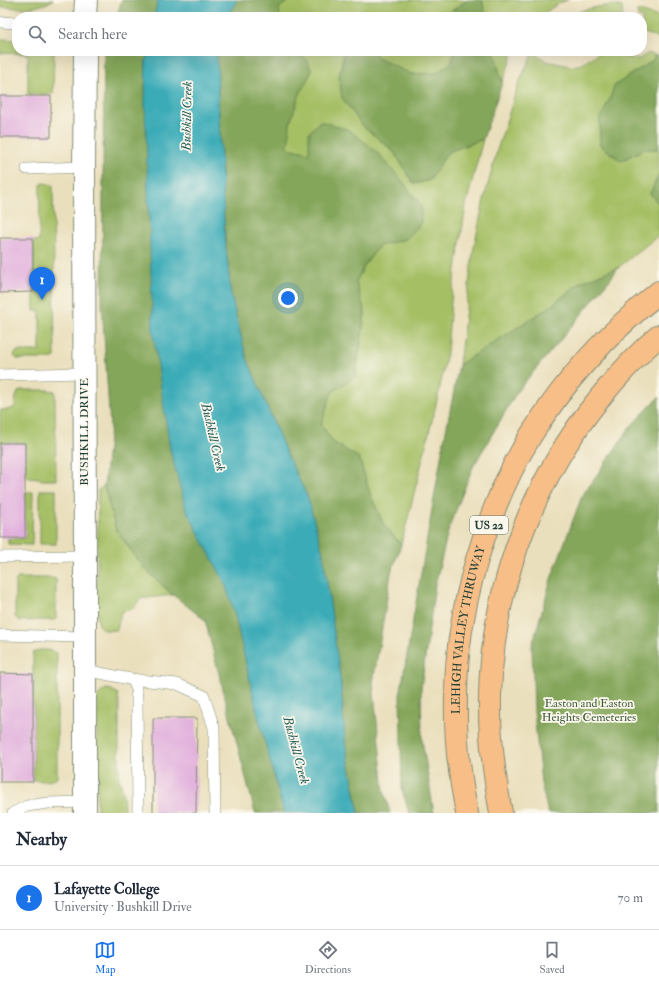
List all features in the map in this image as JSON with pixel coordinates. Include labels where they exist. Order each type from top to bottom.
[{"type":"highway","name":"LEHIGH VALLEY THRUWAY","points":[[467,813],[460,768],[457,733],[456,695],[458,663],[461,629],[468,594],[487,530],[515,464],[552,404],[574,375],[600,346],[629,317],[659,292]]},
{"type":"highway","name":"US 22","points":[[501,813],[494,764],[490,696],[495,634],[510,570],[519,541],[545,480],[580,424],[600,397],[625,369],[659,336]]},
{"type":"street","points":[[85,12],[86,0]]},
{"type":"street","name":"BUSHKILL DRIVE","points":[[85,56],[85,807]]},
{"type":"lane","points":[[0,22],[12,23]]},
{"type":"lane","points":[[27,169],[84,168]]},
{"type":"lane","points":[[0,375],[84,373]]},
{"type":"lane","points":[[0,557],[85,556]]},
{"type":"lane","points":[[0,636],[84,637]]},
{"type":"lane","points":[[85,670],[130,679],[177,684],[204,696],[214,728],[215,813]]},
{"type":"lane","points":[[130,679],[135,683],[137,698],[138,813]]},
{"type":"lane","points":[[13,813],[27,806],[53,808],[85,807]]},
{"type":"green space","points":[[0,0],[53,0],[34,7],[20,8],[0,7]]},
{"type":"green space","points":[[122,0],[158,0],[155,12],[118,12]]},
{"type":"green space","points":[[237,0],[290,0],[279,8],[279,12],[229,12]]},
{"type":"green space","points":[[290,0],[467,0],[450,12],[279,12],[278,8]]},
{"type":"green space","points":[[467,0],[482,0],[485,12],[450,12]]},
{"type":"green space","points":[[482,0],[568,0],[559,3],[546,12],[485,12]]},
{"type":"green space","points":[[613,5],[622,7],[622,12],[578,12]]},
{"type":"green space","points":[[647,13],[659,17],[659,39],[647,34]]},
{"type":"green space","points":[[0,40],[12,40],[12,53],[0,53]]},
{"type":"green space","points":[[648,53],[655,55],[653,60],[614,86],[610,99],[600,118],[600,145],[621,161],[644,149],[659,149],[659,174],[650,194],[659,204],[659,235],[619,267],[581,282],[551,306],[459,365],[473,252],[484,199],[498,147],[518,85],[531,56],[539,56],[547,61],[570,66],[582,64],[594,56],[623,56],[639,59],[644,56],[647,56]]},
{"type":"green space","points":[[655,55],[659,56],[659,149],[644,149],[621,161],[600,145],[600,118],[610,99],[614,86],[653,60]]},
{"type":"green space","points":[[28,56],[54,56],[53,94],[28,94]]},
{"type":"green space","points":[[104,56],[147,56],[145,103],[166,421],[170,449],[186,509],[225,583],[234,611],[258,716],[284,813],[255,813],[205,620],[173,595],[144,568],[116,530],[104,486],[110,427],[102,305]]},
{"type":"green space","points":[[217,56],[302,56],[306,59],[311,69],[311,73],[300,93],[290,123],[288,148],[309,153],[309,133],[320,121],[349,130],[377,152],[403,182],[421,206],[421,224],[406,239],[379,246],[364,266],[356,282],[365,313],[355,377],[332,392],[321,425],[333,442],[359,458],[370,494],[384,525],[401,545],[391,573],[373,683],[384,791],[390,813],[359,813],[345,742],[341,684],[323,554],[308,498],[288,457],[246,356],[231,295],[225,237]]},
{"type":"green space","points":[[302,56],[343,56],[339,77],[342,98],[362,125],[394,152],[414,184],[430,180],[448,152],[483,139],[466,205],[451,301],[447,352],[439,392],[401,545],[384,525],[370,494],[359,458],[333,442],[321,425],[332,392],[355,376],[365,313],[356,282],[364,266],[379,246],[406,239],[421,224],[421,206],[403,182],[377,152],[309,153],[288,148],[290,123],[300,93],[311,73],[306,59]]},
{"type":"green space","points":[[344,56],[377,56],[378,58],[411,74],[437,73],[452,62],[453,56],[495,56],[502,83],[483,139],[448,152],[430,180],[414,184],[394,152],[362,125],[342,98],[339,77]]},
{"type":"green space","points":[[376,56],[454,56],[453,62],[437,73],[411,74],[377,58]]},
{"type":"green space","points":[[495,56],[512,56],[502,83]]},
{"type":"green space","points":[[659,174],[659,204],[650,194]]},
{"type":"green space","points":[[43,183],[53,185],[55,357],[50,359],[17,359],[14,354],[17,351],[40,351],[40,311],[34,311],[33,241],[39,241],[40,187]]},
{"type":"green space","points":[[619,267],[568,331],[518,390],[473,467],[449,528],[435,585],[421,688],[422,739],[434,813],[409,813],[402,789],[400,695],[443,446],[459,365],[551,306],[581,282]]},
{"type":"green space","points":[[20,390],[55,391],[56,480],[41,480],[39,478],[25,477],[25,443],[0,443],[0,410],[8,410],[14,407],[17,394]]},
{"type":"green space","name":"Easton and Easton Heights Cemeteries","points":[[659,397],[659,813],[548,813],[541,783],[534,711],[532,646],[551,579],[582,496],[631,426]]},
{"type":"green space","points":[[104,486],[116,530],[144,568],[173,595],[140,599],[134,608],[121,612],[117,630],[104,630],[101,628],[97,613],[98,490]]},
{"type":"green space","points":[[40,490],[56,490],[56,544],[40,544]]},
{"type":"green space","points":[[25,492],[33,492],[32,545],[8,544],[8,538],[25,538]]},
{"type":"green space","points":[[18,578],[56,579],[56,619],[19,621],[15,617],[15,583]]},
{"type":"green space","points":[[39,650],[48,650],[57,653],[57,778],[45,781],[33,780],[33,653]]},
{"type":"green space","points":[[107,689],[118,694],[119,779],[123,792],[124,813],[97,813],[97,699],[100,692]]},
{"type":"water","points":[[158,0],[237,0],[229,12],[155,12]]},
{"type":"water","name":"Bushkill Creek","points":[[147,56],[217,56],[225,237],[231,295],[246,356],[288,457],[308,498],[323,554],[341,684],[345,742],[359,813],[284,813],[258,716],[234,611],[225,583],[186,509],[170,449],[153,331],[145,103]]},
{"type":"building","points":[[0,96],[51,96],[51,137],[0,137]]},
{"type":"building","points":[[0,238],[33,238],[33,292],[0,293]]},
{"type":"building","points":[[0,443],[25,443],[25,538],[0,538]]},
{"type":"building","points":[[0,673],[33,674],[33,782],[0,782]]},
{"type":"building","points":[[153,718],[197,718],[196,813],[153,813]]},
{"type":"place","name":"Lafayette College","points":[[42,300]]}]
